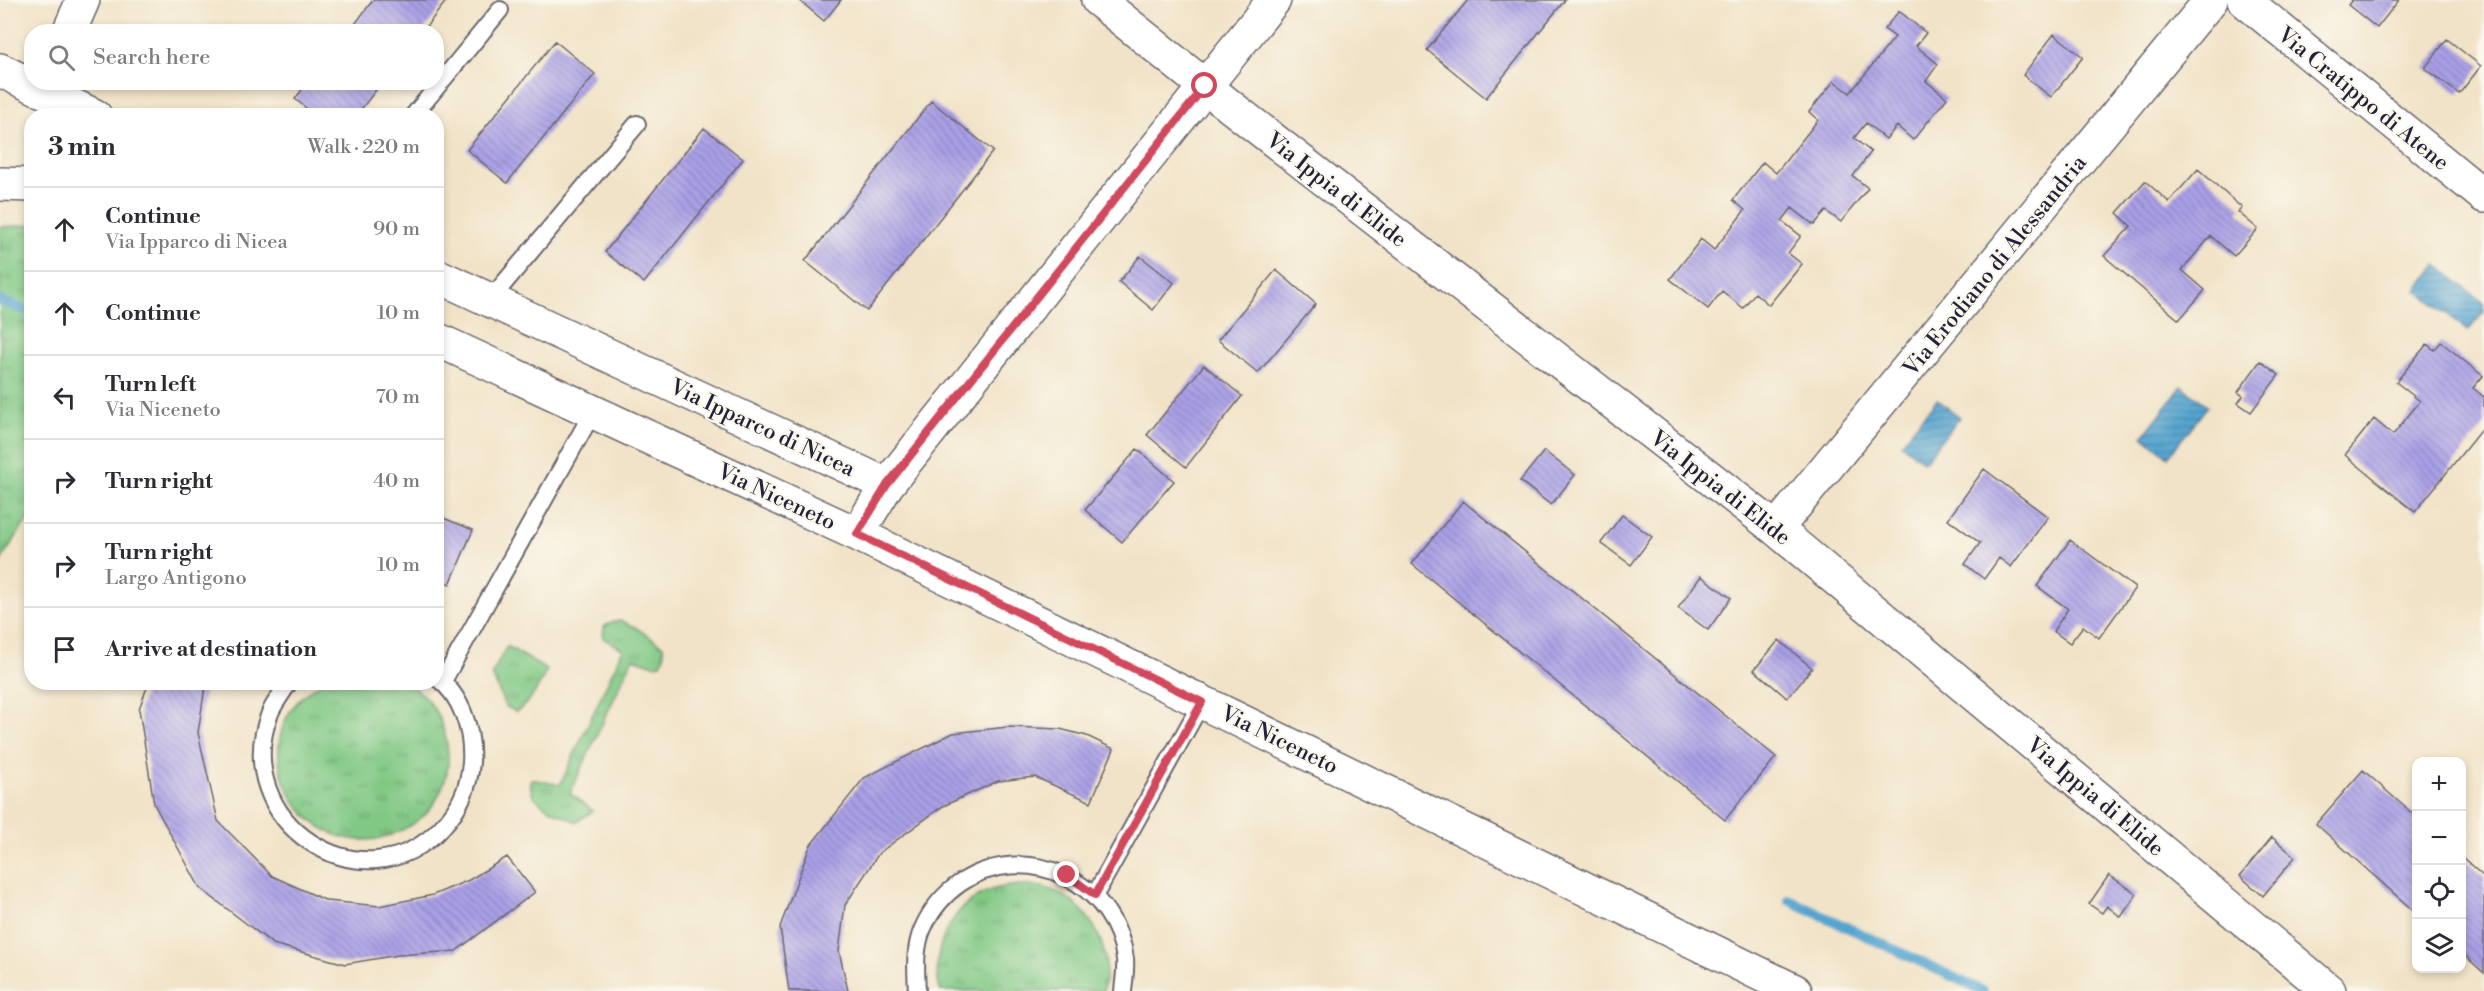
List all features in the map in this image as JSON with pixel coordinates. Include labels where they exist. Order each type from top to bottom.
[{"type":"street","points":[[72,24],[83,0]]},
{"type":"street","name":"Via Ippia di Elide","points":[[1098,0],[1205,86],[1776,529],[2330,991]]},
{"type":"street","points":[[857,534],[887,485],[1274,0]]},
{"type":"street","name":"Via Erodiano di Alessandria","points":[[1776,529],[2211,0]]},
{"type":"street","name":"Via Cratippo di Atene","points":[[2244,0],[2484,196]]},
{"type":"street","points":[[0,70],[24,79]]},
{"type":"street","points":[[50,90],[81,108]]},
{"type":"street","points":[[0,184],[24,185]]},
{"type":"street","name":"Via Ipparco di Nicea","points":[[444,279],[887,485]]},
{"type":"street","name":"Via Niceneto","points":[[444,343],[594,410],[857,534],[1789,990]]},
{"type":"lane","points":[[444,78],[500,10]]},
{"type":"lane","points":[[420,108],[434,90]]},
{"type":"lane","points":[[490,300],[637,124]]},
{"type":"lane","points":[[444,672],[594,410]]},
{"type":"lane","points":[[284,690],[270,712],[262,746],[265,780],[278,812],[302,838],[333,855],[367,860],[401,855],[432,838],[456,812],[469,780],[472,745],[463,711],[444,685]]},
{"type":"lane","points":[[1095,895],[1202,702]]},
{"type":"lane","points":[[917,991],[915,962],[923,928],[942,899],[968,877],[1000,866],[1034,865],[1067,875],[1095,895],[1115,924],[1125,958],[1123,991]]},
{"type":"green space","points":[[24,225],[24,525],[0,562],[0,227]]},
{"type":"green space","points":[[621,621],[635,627],[663,646],[664,655],[661,664],[654,665],[633,658],[570,793],[593,811],[577,822],[539,802],[531,791],[531,779],[560,785],[623,649],[603,638],[604,627],[612,622]]},
{"type":"green space","points":[[507,646],[547,670],[530,698],[516,712],[505,706],[492,674]]},
{"type":"green space","points":[[313,690],[416,690],[431,704],[441,722],[447,743],[447,773],[441,791],[431,808],[417,821],[380,838],[346,838],[316,824],[294,801],[281,771],[280,739],[292,709]]},
{"type":"green space","points":[[1019,885],[1046,888],[1061,894],[1086,915],[1102,943],[1106,975],[1103,991],[940,991],[937,976],[938,960],[946,931],[954,918],[977,897],[994,889]]},
{"type":"water","points":[[2437,265],[2484,303],[2484,312],[2468,331],[2416,290]]},
{"type":"water","points":[[2182,386],[2208,406],[2168,457],[2143,436]]},
{"type":"water","points":[[1937,399],[1960,417],[1924,462],[1901,444]]},
{"type":"building","points":[[373,0],[447,0],[428,24],[355,24]]},
{"type":"building","points":[[799,0],[841,0],[824,21]]},
{"type":"building","points":[[1468,0],[1565,0],[1486,98],[1427,50]]},
{"type":"building","points":[[2352,0],[2399,0],[2377,28],[2348,5]]},
{"type":"building","points":[[1899,11],[1926,33],[1916,46],[1938,64],[1926,81],[1947,98],[1913,140],[1897,126],[1886,139],[1866,123],[1854,138],[1871,152],[1853,176],[1868,188],[1841,222],[1826,211],[1814,225],[1792,208],[1782,221],[1801,236],[1788,253],[1802,264],[1769,305],[1755,293],[1743,308],[1722,291],[1708,309],[1670,279],[1701,239],[1714,250],[1745,210],[1733,200],[1763,162],[1776,173],[1818,120],[1809,112],[1834,81],[1850,93],[1895,37],[1884,29]]},
{"type":"building","points":[[2054,34],[2083,57],[2051,97],[2023,75]]},
{"type":"building","points":[[2447,39],[2481,66],[2459,94],[2425,68]]},
{"type":"building","points":[[555,41],[595,74],[507,183],[467,150]]},
{"type":"building","points":[[302,90],[376,90],[362,108],[306,108],[295,99]]},
{"type":"building","points":[[931,101],[993,151],[867,311],[805,261]]},
{"type":"building","points":[[704,128],[743,159],[644,283],[605,252]]},
{"type":"building","points":[[2198,169],[2242,208],[2238,212],[2258,229],[2234,256],[2211,236],[2182,270],[2205,290],[2179,320],[2104,256],[2131,226],[2117,213],[2145,181],[2169,202]]},
{"type":"building","points":[[1140,256],[1174,283],[1153,310],[1119,282]]},
{"type":"building","points":[[1276,270],[1316,304],[1258,373],[1218,340]]},
{"type":"building","points":[[2441,342],[2483,376],[2473,388],[2484,397],[2484,426],[2415,512],[2345,455],[2374,419],[2393,435],[2420,401],[2396,382],[2427,344],[2434,350]]},
{"type":"building","points":[[2260,361],[2279,375],[2251,412],[2238,403],[2243,396],[2238,392]]},
{"type":"building","points":[[1204,365],[1242,396],[1186,467],[1147,435]]},
{"type":"building","points":[[1137,449],[1174,481],[1122,542],[1085,510]]},
{"type":"building","points":[[1544,451],[1575,475],[1551,505],[1520,481]]},
{"type":"building","points":[[1984,469],[2048,517],[2011,567],[1999,558],[1984,579],[1965,564],[1980,543],[1948,519]]},
{"type":"building","points":[[1463,501],[1776,757],[1725,820],[1412,564]]},
{"type":"building","points":[[1622,515],[1652,537],[1631,565],[1601,543]]},
{"type":"building","points":[[444,518],[473,530],[450,584],[444,581]]},
{"type":"building","points":[[2070,540],[2135,588],[2099,638],[2083,626],[2070,643],[2053,631],[2068,609],[2037,586]]},
{"type":"building","points":[[1701,576],[1731,598],[1708,630],[1678,608]]},
{"type":"building","points":[[1779,640],[1812,668],[1787,698],[1754,670]]},
{"type":"building","points":[[146,690],[205,690],[198,733],[218,821],[272,876],[327,901],[379,906],[433,895],[469,880],[507,857],[535,892],[456,951],[398,955],[345,964],[273,944],[200,888],[154,804],[139,709]]},
{"type":"building","points":[[1008,727],[1060,729],[1087,736],[1114,749],[1091,802],[1035,777],[998,781],[943,806],[879,853],[845,905],[839,951],[848,991],[789,991],[780,927],[810,846],[864,778],[953,733]]},
{"type":"building","points":[[2363,770],[2412,813],[2412,909],[2316,824]]},
{"type":"building","points":[[2272,837],[2295,857],[2263,896],[2240,876]]},
{"type":"building","points":[[2466,861],[2484,877],[2484,973],[2466,957]]},
{"type":"building","points":[[2109,875],[2137,894],[2121,917],[2107,906],[2102,913],[2089,904]]},
{"type":"waterway","points":[[0,301],[24,309]]},
{"type":"waterway","points":[[1789,900],[1983,991]]},
{"type":"route","points":[[1067,875],[1095,895],[1202,702],[857,534],[887,485],[1205,86]]}]
